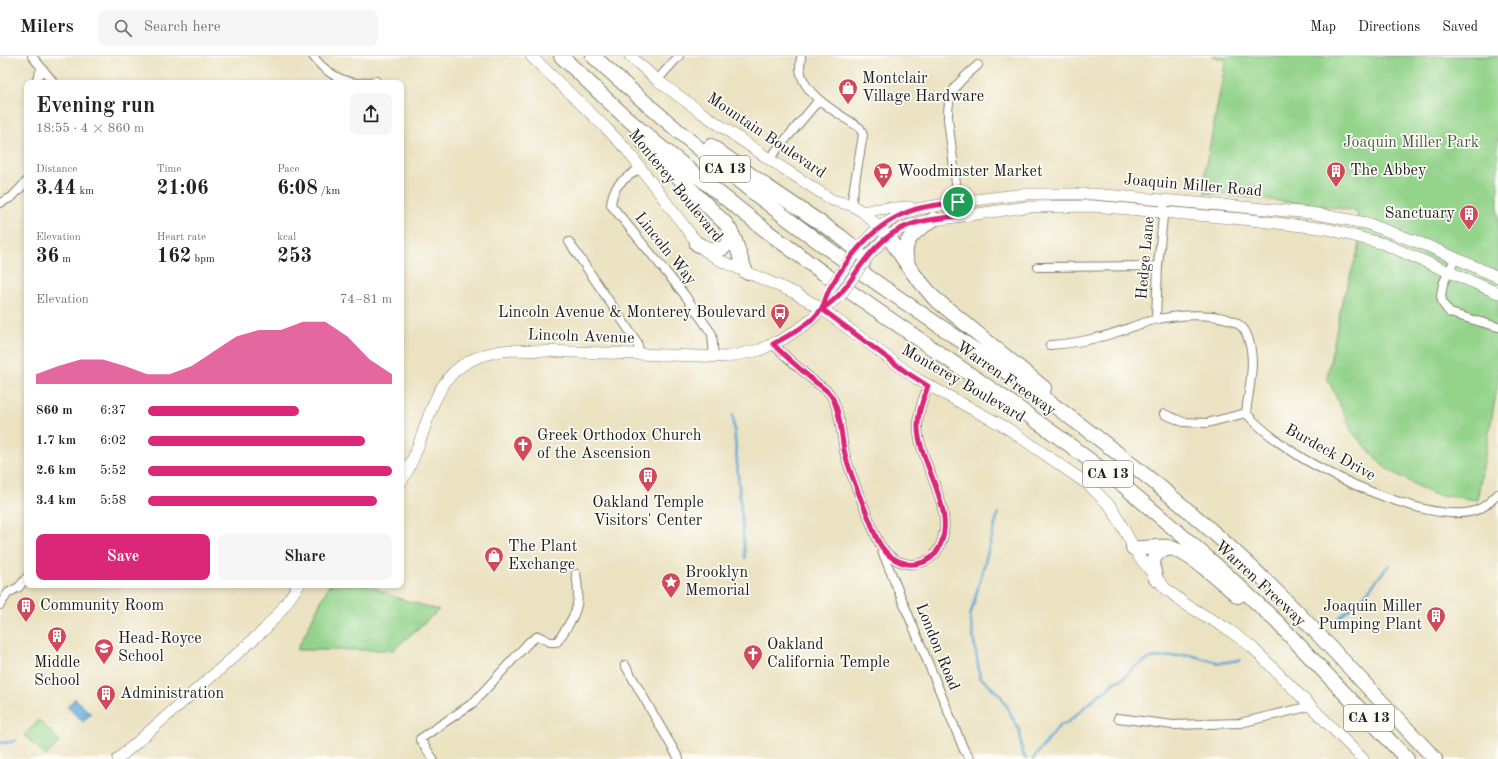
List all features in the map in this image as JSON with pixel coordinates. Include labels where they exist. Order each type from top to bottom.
[{"type":"highway","name":"Warren Freeway","points":[[560,56],[622,114],[712,188],[810,264],[1010,402],[1125,487],[1227,575],[1277,622],[1332,678],[1407,759]]},
{"type":"highway","name":"Warren Freeway","points":[[593,56],[672,126],[781,214],[837,255],[1060,409],[1123,457],[1193,515],[1246,562],[1293,609],[1435,759]]},
{"type":"highway","points":[[618,79],[766,186],[840,236],[858,256]]},
{"type":"highway","points":[[622,114],[634,133],[726,224],[734,236],[746,272]]},
{"type":"highway","points":[[913,273],[906,258],[906,246],[911,236],[933,212]]},
{"type":"highway","points":[[697,244],[713,250],[724,247],[730,240],[730,235],[726,224]]},
{"type":"highway","points":[[884,232],[926,290],[943,306],[1048,392],[1060,409]]},
{"type":"highway","points":[[1133,548],[1173,548],[1188,556],[1209,572],[1332,678]]},
{"type":"highway","points":[[1156,579],[1152,566],[1155,555],[1165,549],[1173,548]]},
{"type":"main road","name":"Monterey Boulevard","points":[[531,56],[627,150],[697,244],[710,255],[785,288],[822,309],[906,372],[928,386],[1002,424],[1089,485],[1112,508],[1133,548],[1156,579],[1185,604],[1230,630],[1246,643],[1363,759]]},
{"type":"main road","name":"Mountain Boulevard","points":[[630,56],[658,80],[702,113],[832,200],[851,205],[863,212],[884,232]]},
{"type":"main road","name":"Joaquin Miller Road","points":[[884,232],[908,225],[933,212],[958,202],[1025,194],[1094,194],[1165,199],[1311,213],[1366,223],[1428,246],[1498,277]]},
{"type":"main road","name":"Joaquin Miller Road","points":[[933,212],[960,216],[1027,207],[1093,206],[1328,229],[1384,244],[1498,293]]},
{"type":"main road","points":[[863,212],[878,209],[933,212]]},
{"type":"main road","name":"Lincoln Avenue","points":[[822,309],[830,289],[858,256],[877,246],[884,232]]},
{"type":"main road","name":"Lincoln Avenue","points":[[404,477],[416,455],[437,394],[453,373],[474,358],[500,351],[513,350],[714,357],[727,357],[746,353],[773,344],[806,324],[822,309],[840,296],[858,256]]},
{"type":"main road","points":[[118,759],[264,630],[279,613],[297,588]]},
{"type":"street","points":[[32,56],[52,80]]},
{"type":"street","points":[[313,56],[327,71],[343,80]]},
{"type":"street","points":[[658,80],[679,56]]},
{"type":"street","points":[[801,56],[800,69],[806,87],[819,100],[860,128],[863,132],[851,205]]},
{"type":"street","points":[[960,216],[947,105],[952,91],[958,83],[978,65]]},
{"type":"street","points":[[36,80],[42,68]]},
{"type":"street","points":[[769,159],[819,100]]},
{"type":"street","name":"Lincoln Way","points":[[640,168],[615,187],[611,205],[684,294],[712,334],[714,357]]},
{"type":"street","points":[[0,203],[12,197],[24,184]]},
{"type":"street","name":"Hedge Lane","points":[[1156,319],[1158,266],[1165,199]]},
{"type":"street","points":[[568,242],[637,342],[640,355]]},
{"type":"street","points":[[1455,259],[1443,284],[1441,296],[1443,304],[1450,313],[1498,327]]},
{"type":"street","points":[[1038,268],[1158,266]]},
{"type":"street","points":[[1050,345],[1072,343],[1096,338],[1156,319],[1214,316],[1227,318],[1237,322],[1247,333],[1252,348],[1252,371],[1246,413],[1207,423],[1183,422],[1164,414]]},
{"type":"street","name":"London Road","points":[[773,344],[783,355],[831,395],[836,407],[851,477],[964,750],[970,759]]},
{"type":"street","points":[[880,545],[891,556],[900,561],[917,564],[925,562],[933,556],[938,550],[943,535],[942,506],[921,444],[918,430],[918,415],[928,386]]},
{"type":"street","name":"Burdeck Drive","points":[[1246,413],[1256,425],[1296,454],[1374,494],[1421,509],[1443,513],[1478,510],[1492,501],[1498,494]]},
{"type":"street","points":[[433,759],[420,739],[473,703],[529,642],[538,636],[550,642],[557,642],[572,620],[578,604],[579,591],[576,574]]},
{"type":"street","points":[[0,604],[4,593],[19,586],[24,580]]},
{"type":"street","points":[[625,665],[679,759]]},
{"type":"street","points":[[1118,718],[1173,725],[1240,723],[1311,706]]},
{"type":"green space","name":"Joaquin Miller Park","points":[[1211,56],[1498,56],[1498,383],[1477,500],[1432,494],[1385,468],[1352,432],[1327,377],[1342,302],[1359,248],[1357,211],[1205,193],[1205,171],[1226,60]]},
{"type":"green space","points":[[328,588],[375,588],[397,598],[439,610],[393,650],[297,650]]},
{"type":"green space","points":[[39,720],[60,741],[46,756],[24,735]]},
{"type":"water","points":[[75,698],[91,714],[83,722],[67,707]]},
{"type":"waterway","points":[[733,415],[745,558]]},
{"type":"waterway","points":[[998,514],[970,617],[980,677],[1001,696],[1020,732],[1022,752],[1026,759]]},
{"type":"waterway","points":[[1332,624],[1363,597],[1389,565]]},
{"type":"waterway","points":[[1033,759],[1060,725],[1067,723],[1099,694],[1106,691],[1113,683],[1124,678],[1133,668],[1151,658],[1189,655],[1220,663],[1240,660]]},
{"type":"waterway","points":[[0,743],[12,742],[16,740]]},
{"type":"place","name":"Montclair Village Hardware","points":[[848,105]]},
{"type":"place","name":"The Abbey","points":[[1336,188]]},
{"type":"place","name":"Woodminster Market","points":[[883,189]]},
{"type":"place","name":"Sanctuary","points":[[1469,231]]},
{"type":"place","name":"Lincoln Avenue & Monterey Boulevard","points":[[780,330]]},
{"type":"place","name":"Greek Orthodox Church of the Ascension","points":[[523,462]]},
{"type":"place","name":"Oakland Temple Visitors' Center","points":[[648,493]]},
{"type":"place","name":"The Plant Exchange","points":[[494,573]]},
{"type":"place","name":"Brooklyn Memorial","points":[[671,599]]},
{"type":"place","name":"Community Room","points":[[26,623]]},
{"type":"place","name":"Joaquin Miller Pumping Plant","points":[[1436,633]]},
{"type":"place","name":"Middle School","points":[[57,653]]},
{"type":"place","name":"Head-Royce School","points":[[104,665]]},
{"type":"place","name":"Oakland California Temple","points":[[753,671]]},
{"type":"place","name":"Administration","points":[[106,711]]},
{"type":"route","points":[[958,202],[917,209],[902,214],[879,227],[863,243],[830,289],[822,309],[795,332],[773,344],[783,355],[831,395],[836,407],[851,477],[880,545],[891,556],[907,564],[925,562],[933,556],[938,550],[943,535],[942,506],[921,444],[918,430],[918,415],[928,386],[906,372],[822,309],[840,296],[869,254],[888,236],[908,225],[934,219],[960,216],[958,202]]}]
